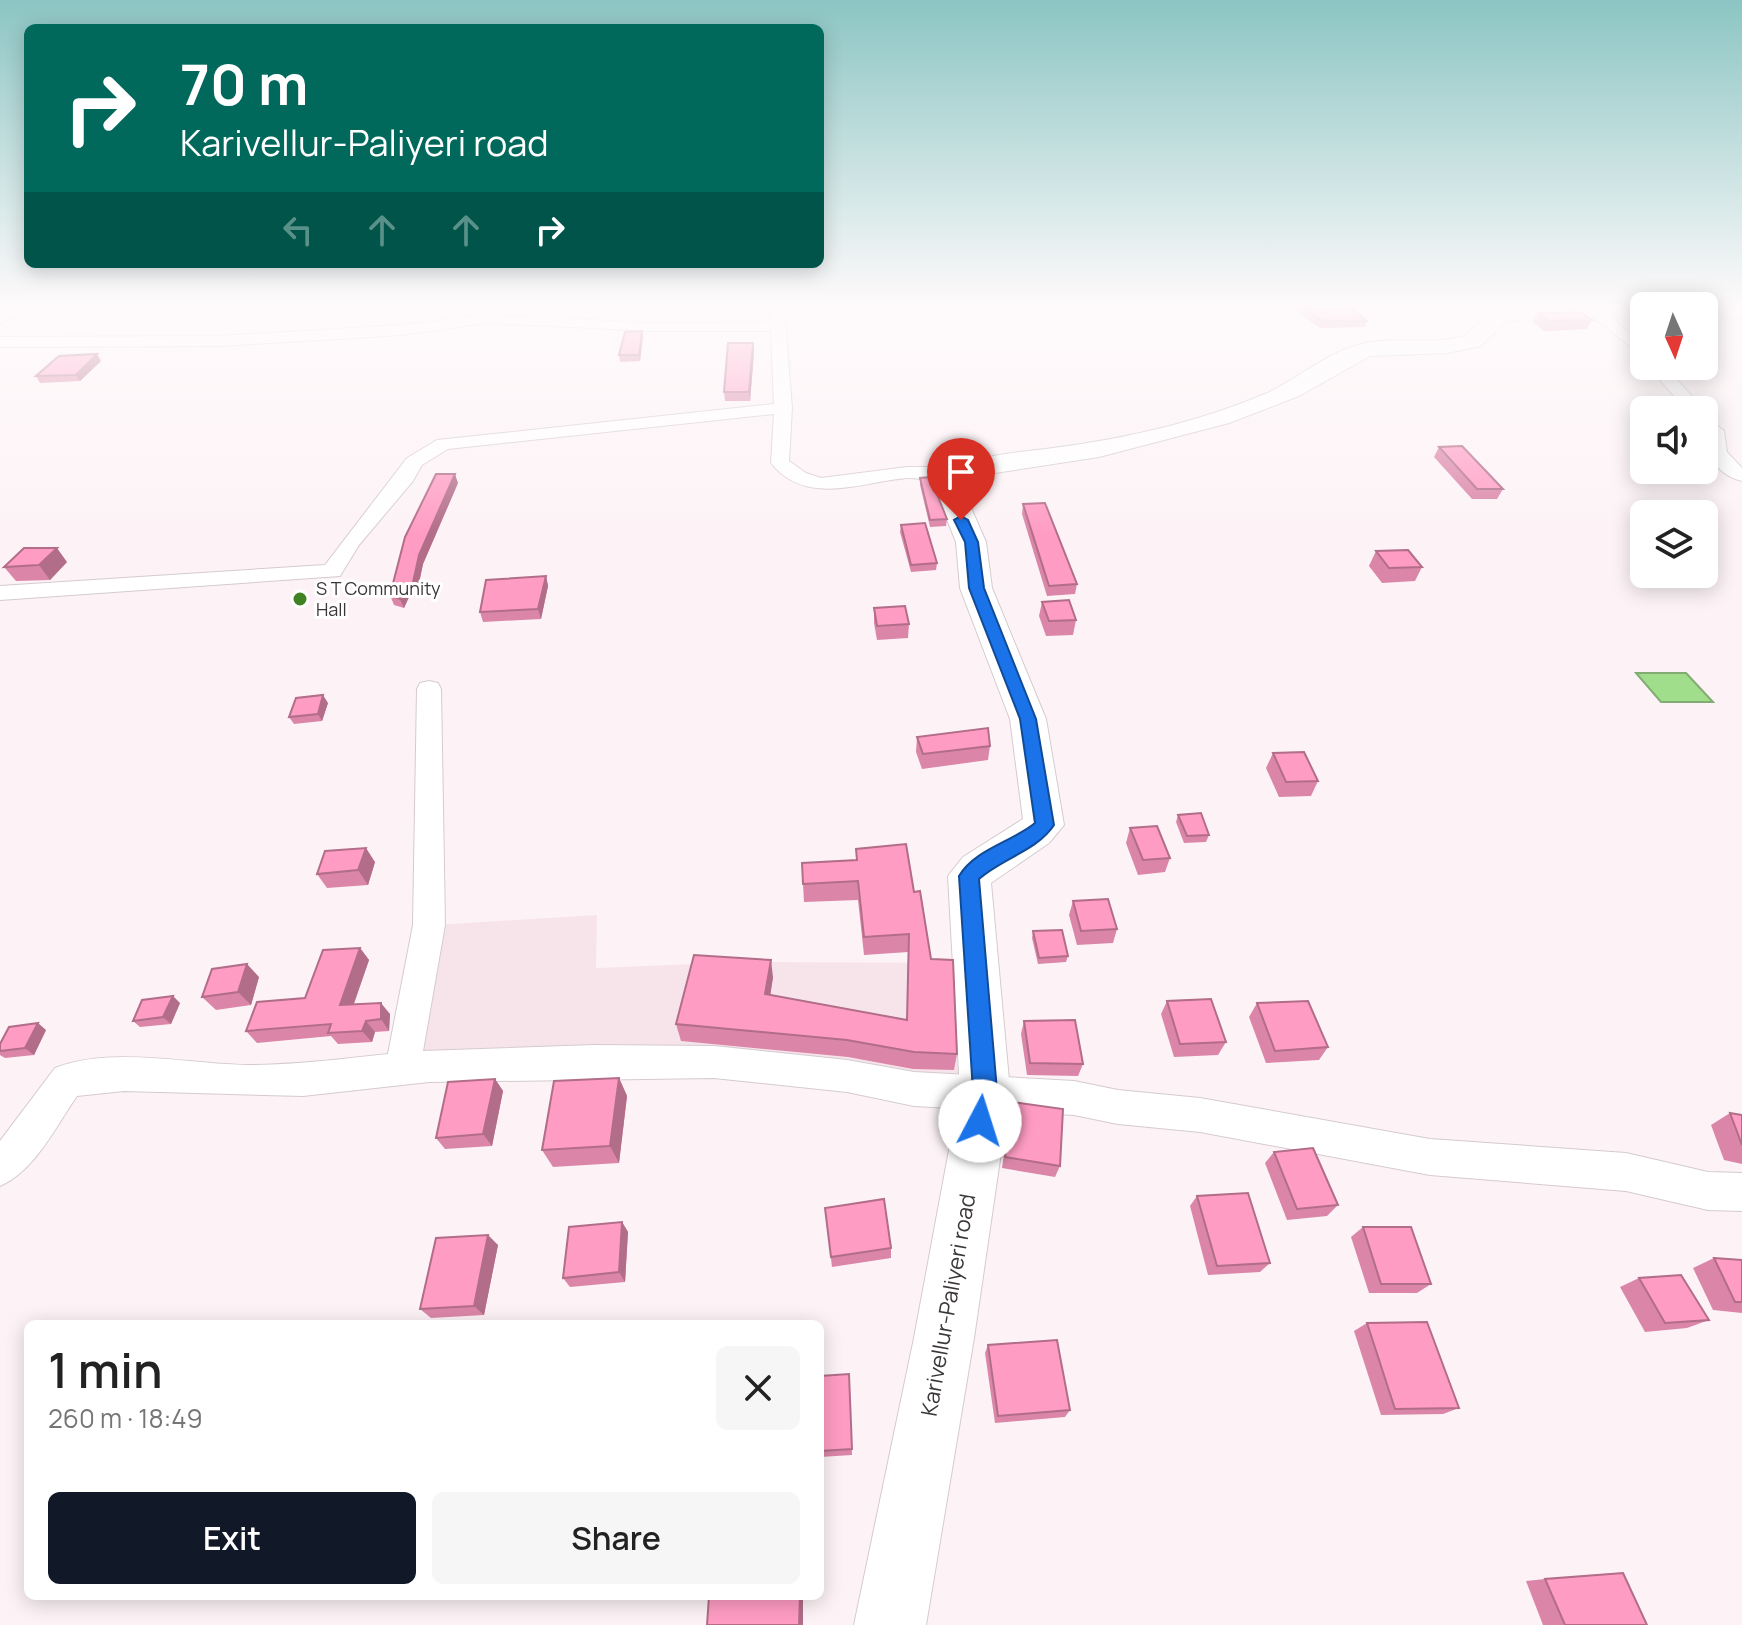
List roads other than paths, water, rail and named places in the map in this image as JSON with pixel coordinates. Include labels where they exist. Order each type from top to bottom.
[{"type":"main road","points":[[950,478],[1013,462],[1096,450],[1225,418],[1305,383]]},
{"type":"main road","name":"Karivellur-Paliyeri road","points":[[890,1625],[944,1338],[985,1091],[969,876],[990,858],[1027,839],[1044,825],[1028,719],[976,588],[971,542],[951,498],[946,482],[950,478]]},
{"type":"street","points":[[781,383],[780,463],[791,474],[829,487],[931,470],[950,478]]},
{"type":"street","points":[[0,593],[332,571],[350,542],[406,477],[414,462],[443,444],[783,408]]},
{"type":"street","points":[[1718,455],[1732,472],[1742,475]]},
{"type":"street","points":[[403,1068],[429,925],[429,689]]},
{"type":"street","points":[[0,1167],[18,1149],[67,1080],[124,1075],[246,1081],[303,1080],[403,1068],[685,1061],[847,1076],[914,1089],[1074,1098],[1118,1107],[1200,1115],[1430,1157],[1626,1172],[1708,1191],[1742,1192]]},
{"type":"place","name":"S T Community Hall","points":[[300,599]]}]
